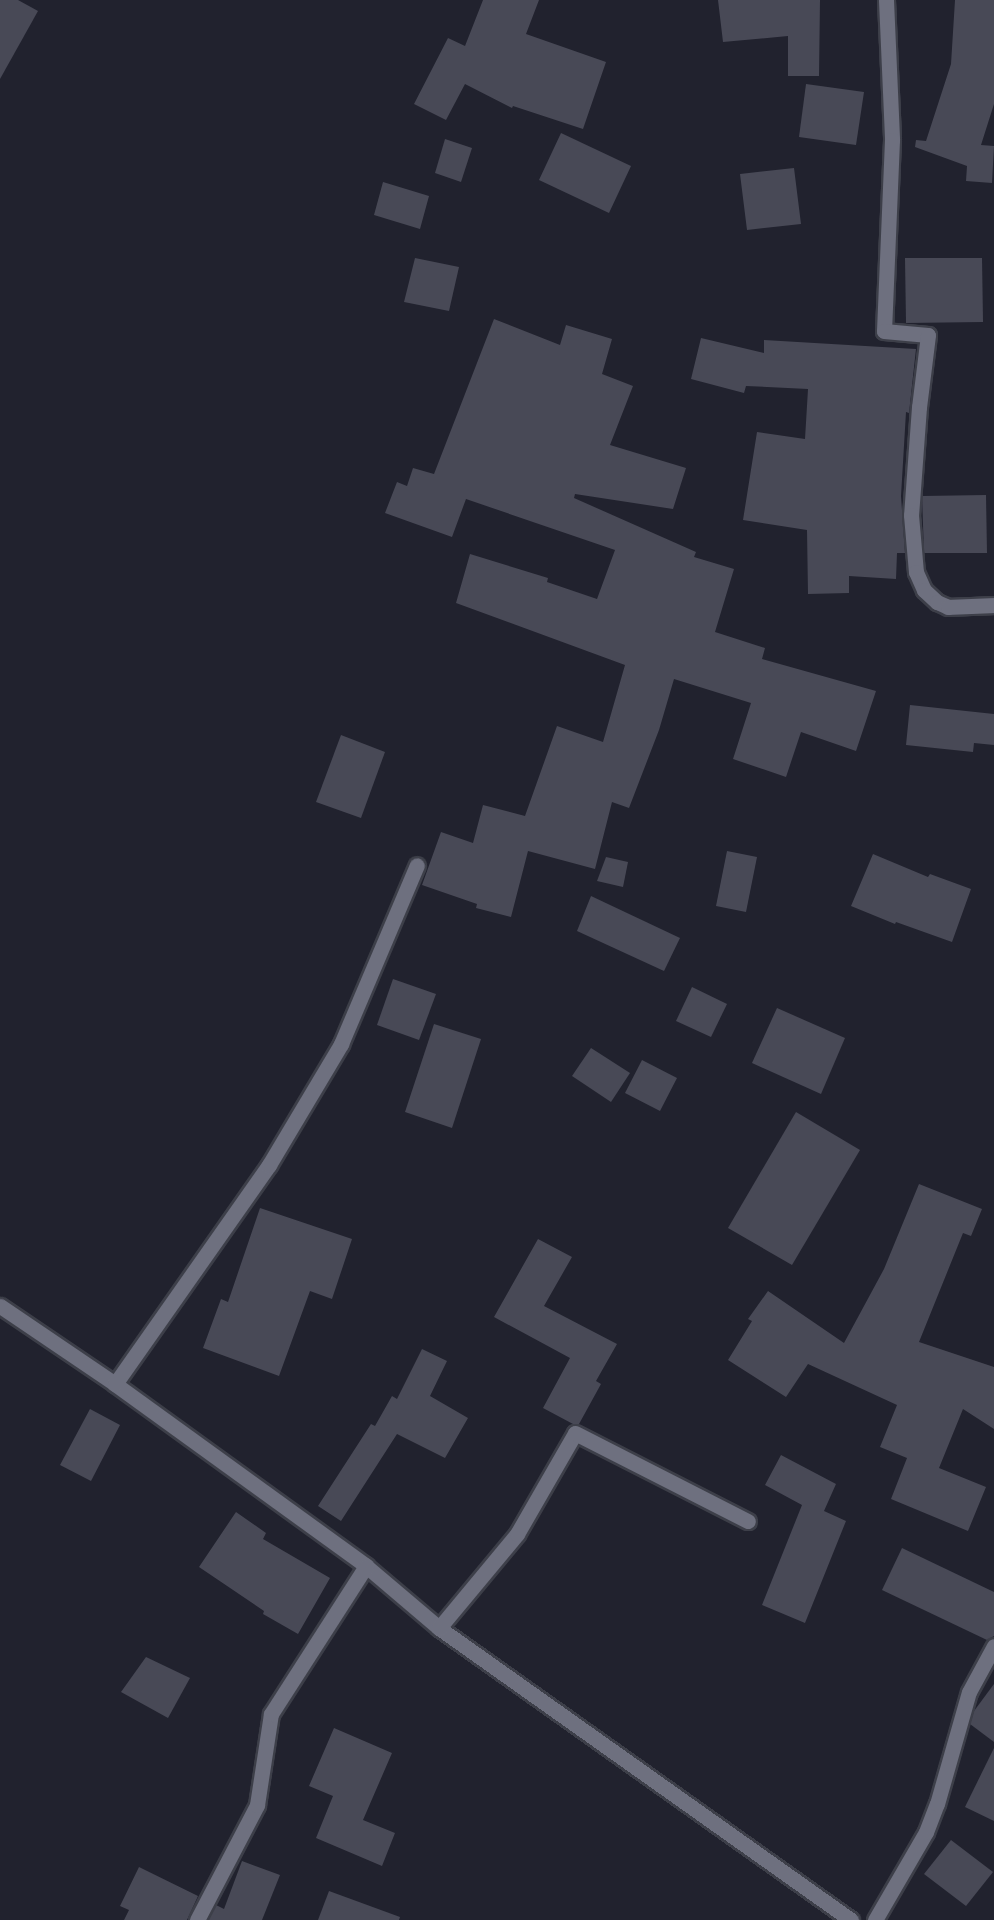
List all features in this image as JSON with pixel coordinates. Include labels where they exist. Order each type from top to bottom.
[{"type":"street","points":[[886,0],[892,140],[884,331],[928,335],[911,515],[916,572],[924,590],[937,602],[948,607],[994,605]]},
{"type":"street","points":[[115,1384],[269,1165],[341,1044],[417,865]]},
{"type":"street","points":[[0,1306],[115,1384],[366,1566],[439,1628],[845,1918]]},
{"type":"street","points":[[439,1628],[517,1534],[575,1433],[748,1521]]},
{"type":"street","points":[[197,1920],[257,1804],[271,1714],[366,1566]]},
{"type":"street","points":[[875,1920],[926,1832],[938,1804],[969,1692],[994,1646]]},
{"type":"building","points":[[0,0],[18,0],[38,11],[0,79]]},
{"type":"building","points":[[483,0],[539,0],[526,34],[606,62],[583,129],[513,106],[512,108],[465,84],[446,120],[414,104],[448,38],[465,46]]},
{"type":"building","points":[[718,0],[820,0],[819,76],[788,76],[788,36],[723,42]]},
{"type":"building","points":[[955,0],[994,0],[994,104],[981,145],[994,146],[992,183],[966,181],[967,166],[915,147],[916,140],[926,141],[951,64]]},
{"type":"building","points":[[806,84],[864,92],[856,145],[799,137]]},
{"type":"building","points":[[561,133],[631,166],[609,213],[539,180]]},
{"type":"building","points":[[445,139],[472,148],[461,182],[435,173]]},
{"type":"building","points":[[794,168],[801,224],[747,230],[740,174]]},
{"type":"building","points":[[383,182],[429,196],[420,229],[374,215]]},
{"type":"building","points":[[415,258],[459,267],[449,311],[404,302]]},
{"type":"building","points":[[905,258],[982,258],[983,322],[906,323]]},
{"type":"building","points":[[494,319],[560,345],[566,325],[612,339],[602,374],[633,386],[610,445],[686,468],[673,509],[575,494],[574,498],[696,552],[694,557],[734,569],[715,632],[765,648],[762,659],[876,691],[856,751],[801,732],[786,777],[733,759],[751,703],[674,679],[659,730],[629,808],[612,802],[595,869],[528,851],[511,917],[476,908],[477,904],[422,885],[441,832],[473,843],[483,805],[525,816],[557,726],[603,742],[625,665],[456,603],[470,554],[548,578],[547,582],[597,599],[615,550],[466,499],[452,537],[385,513],[397,482],[407,486],[413,468],[434,474]]},
{"type":"building","points":[[701,338],[764,353],[764,340],[916,349],[909,413],[906,412],[901,496],[905,553],[897,553],[896,579],[849,576],[849,593],[808,594],[807,530],[743,520],[757,432],[805,439],[808,389],[746,386],[744,393],[691,379]]},
{"type":"building","points":[[986,495],[987,553],[924,553],[922,496]]},
{"type":"building","points":[[910,705],[994,714],[994,745],[974,743],[973,752],[906,745]]},
{"type":"building","points":[[341,735],[385,752],[361,818],[316,802]]},
{"type":"building","points":[[727,851],[757,857],[746,912],[716,906]]},
{"type":"building","points":[[873,854],[928,877],[930,874],[971,889],[952,942],[896,922],[895,924],[851,906]]},
{"type":"building","points":[[606,857],[628,862],[623,887],[597,881]]},
{"type":"building","points":[[591,896],[680,938],[664,971],[577,931]]},
{"type":"building","points":[[393,979],[436,994],[419,1040],[377,1025]]},
{"type":"building","points":[[692,987],[727,1004],[711,1037],[676,1021]]},
{"type":"building","points":[[777,1008],[845,1038],[821,1094],[752,1063]]},
{"type":"building","points":[[434,1024],[481,1039],[452,1128],[405,1112]]},
{"type":"building","points":[[591,1048],[630,1073],[611,1102],[572,1076]]},
{"type":"building","points":[[642,1060],[677,1078],[660,1111],[625,1093]]},
{"type":"building","points":[[796,1112],[860,1150],[792,1265],[728,1228]]},
{"type":"building","points":[[919,1184],[982,1209],[971,1236],[963,1233],[919,1342],[994,1367],[994,1429],[963,1409],[939,1468],[986,1487],[968,1531],[891,1499],[907,1458],[880,1447],[897,1405],[808,1364],[786,1397],[728,1360],[752,1321],[748,1319],[768,1291],[844,1343],[884,1269]]},
{"type":"building","points":[[260,1208],[352,1239],[332,1299],[310,1291],[279,1376],[203,1348],[221,1299],[228,1302]]},
{"type":"building","points":[[538,1239],[572,1257],[544,1306],[617,1344],[596,1381],[601,1384],[579,1424],[573,1424],[543,1408],[570,1358],[494,1317]]},
{"type":"building","points":[[422,1349],[447,1361],[430,1396],[468,1418],[445,1458],[397,1434],[341,1521],[318,1506],[371,1424],[375,1426],[392,1396],[397,1399]]},
{"type":"building","points":[[90,1409],[120,1425],[91,1481],[60,1465]]},
{"type":"building","points":[[781,1455],[836,1484],[824,1511],[846,1521],[805,1623],[762,1605],[802,1505],[765,1485]]},
{"type":"building","points":[[236,1512],[266,1533],[263,1539],[330,1578],[298,1634],[263,1614],[264,1611],[199,1567]]},
{"type":"building","points":[[902,1548],[994,1592],[994,1636],[987,1640],[882,1590]]},
{"type":"building","points":[[146,1657],[190,1678],[168,1718],[121,1692]]},
{"type":"building","points":[[994,1684],[994,1742],[970,1724],[974,1711]]},
{"type":"building","points":[[334,1728],[392,1753],[363,1820],[395,1833],[382,1866],[316,1838],[333,1796],[309,1786]]},
{"type":"building","points":[[994,1748],[994,1821],[965,1807]]},
{"type":"building","points":[[951,1840],[993,1872],[966,1906],[924,1874]]},
{"type":"building","points":[[242,1861],[280,1875],[262,1920],[208,1920],[216,1905],[224,1909]]},
{"type":"building","points":[[139,1867],[198,1896],[187,1920],[124,1920],[129,1910],[120,1906]]},
{"type":"building","points":[[329,1891],[400,1917],[399,1920],[318,1920]]}]
